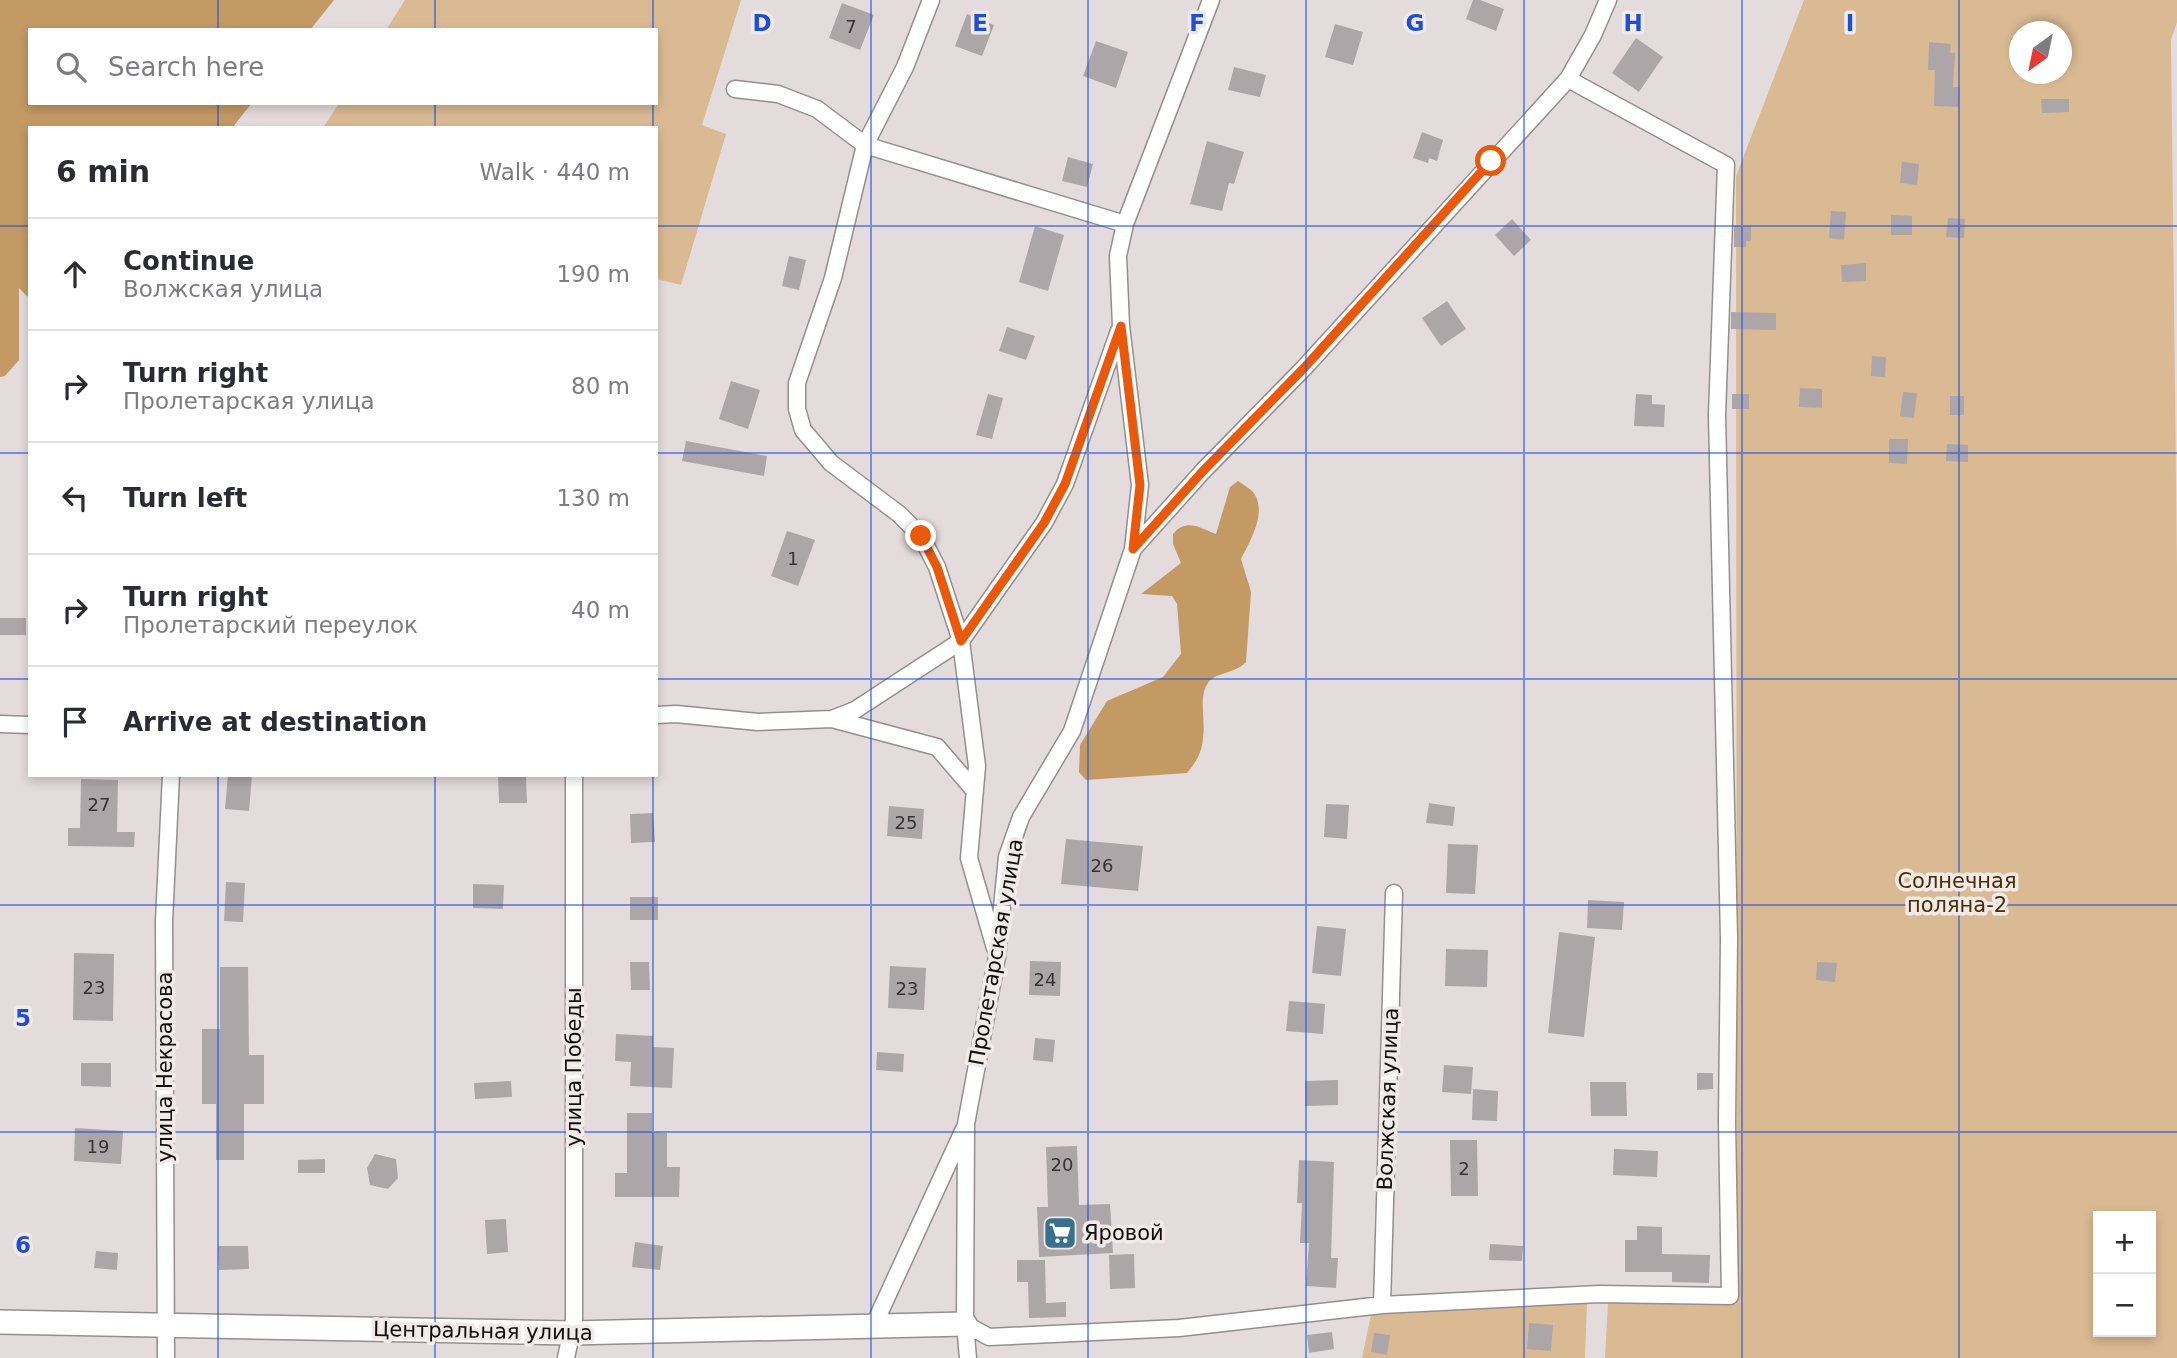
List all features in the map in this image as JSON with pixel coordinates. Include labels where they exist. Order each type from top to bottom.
[{"type":"street","points":[[931,0],[905,67],[865,145],[833,278],[797,383],[797,408],[803,430],[831,463],[899,514],[921,536],[937,567],[961,641],[977,766],[969,858],[998,957]]},
{"type":"street","name":"Пролетарская улица","points":[[968,1358],[965,1324],[966,1124],[998,957],[1007,856],[1021,817],[1072,732],[1133,549],[1140,485],[1121,326],[1118,256],[1125,224],[1211,0]]},
{"type":"street","points":[[1133,549],[1203,471],[1304,368],[1568,79],[1593,35],[1608,0]]},
{"type":"street","points":[[965,1324],[989,1337],[1180,1328],[1382,1305],[1599,1294],[1730,1296],[1727,1121],[1729,938],[1717,415],[1726,165],[1568,79]]},
{"type":"street","points":[[735,89],[778,94],[817,109],[865,145],[1125,224]]},
{"type":"street","points":[[832,719],[855,710],[961,641],[1044,523],[1065,484],[1121,326]]},
{"type":"street","points":[[658,715],[676,713],[758,722],[832,719],[937,747],[974,790]]},
{"type":"street","points":[[0,724],[28,725]]},
{"type":"street","name":"улица Некрасова","points":[[166,1358],[164,921],[171,777]]},
{"type":"street","name":"улица Победы","points":[[566,1358],[574,1320],[575,777]]},
{"type":"street","name":"Волжская улица","points":[[1382,1305],[1394,893]]},
{"type":"street","points":[[873,1327],[966,1124]]},
{"type":"street","name":"Центральная улица","points":[[0,1322],[571,1333],[965,1324]]},
{"type":"green space","points":[[405,0],[741,0],[702,125],[726,134],[681,285],[658,279],[658,126],[324,126],[338,105],[658,105],[658,28],[387,28]]},
{"type":"green space","name":"Солнечная поляна-2","points":[[1804,0],[2177,0],[2177,22],[2171,40],[2177,569],[2177,1358],[1605,1358],[1608,1302],[1737,1300],[1736,176]]},
{"type":"green space","points":[[1587,1302],[1585,1358],[1362,1358],[1371,1315]]},
{"type":"shaded area","points":[[0,0],[334,0],[312,28],[28,28],[28,105],[250,105],[234,126],[28,126],[28,297],[19,288],[19,360],[5,376],[0,377]]},
{"type":"shaded area","points":[[1238,481],[1252,491],[1259,507],[1256,525],[1241,559],[1251,592],[1246,662],[1211,679],[1205,688],[1204,732],[1198,757],[1187,773],[1086,780],[1079,772],[1080,745],[1107,701],[1163,677],[1181,654],[1177,604],[1172,596],[1141,594],[1181,563],[1173,544],[1173,534],[1178,529],[1188,525],[1216,534],[1230,487]]},
{"type":"building","points":[[1473,0],[1504,9],[1496,31],[1466,19]]},
{"type":"building","points":[[842,3],[874,15],[860,50],[829,38]]},
{"type":"building","points":[[967,14],[994,25],[982,56],[955,46]]},
{"type":"building","points":[[1335,24],[1363,32],[1353,65],[1325,57]]},
{"type":"building","points":[[1636,38],[1663,57],[1639,92],[1612,73]]},
{"type":"building","points":[[1096,41],[1128,52],[1116,88],[1083,76]]},
{"type":"building","points":[[1929,42],[1951,44],[1950,53],[1955,53],[1953,87],[1960,87],[1959,107],[1934,106],[1935,70],[1928,70]]},
{"type":"building","points":[[1234,67],[1266,75],[1260,97],[1228,90]]},
{"type":"building","points":[[2041,99],[2069,99],[2069,112],[2042,113]]},
{"type":"building","points":[[1422,132],[1443,140],[1437,161],[1429,158],[1428,163],[1413,158]]},
{"type":"building","points":[[1207,141],[1244,152],[1234,184],[1229,183],[1222,211],[1190,204]]},
{"type":"building","points":[[1068,157],[1093,164],[1087,187],[1062,181]]},
{"type":"building","points":[[1902,162],[1919,164],[1917,185],[1900,183]]},
{"type":"building","points":[[1831,211],[1846,212],[1844,240],[1829,238]]},
{"type":"building","points":[[1891,215],[1912,216],[1912,235],[1891,235]]},
{"type":"building","points":[[1948,218],[1965,219],[1964,238],[1946,237]]},
{"type":"building","points":[[1512,219],[1531,240],[1514,256],[1495,235]]},
{"type":"building","points":[[1035,226],[1064,235],[1048,291],[1019,282]]},
{"type":"building","points":[[1734,226],[1751,226],[1751,241],[1746,241],[1746,247],[1734,247]]},
{"type":"building","points":[[789,256],[806,260],[799,290],[782,286]]},
{"type":"building","points":[[1866,263],[1866,281],[1842,282],[1841,265]]},
{"type":"building","points":[[1447,301],[1466,329],[1441,346],[1422,318]]},
{"type":"building","points":[[1731,312],[1776,313],[1776,330],[1731,329]]},
{"type":"building","points":[[1007,327],[1035,336],[1026,360],[999,351]]},
{"type":"building","points":[[1872,356],[1886,357],[1885,377],[1871,376]]},
{"type":"building","points":[[731,381],[760,390],[748,429],[719,419]]},
{"type":"building","points":[[1800,388],[1822,389],[1822,408],[1799,407]]},
{"type":"building","points":[[1903,392],[1917,393],[1914,418],[1900,416]]},
{"type":"building","points":[[988,394],[1003,398],[992,439],[976,435]]},
{"type":"building","points":[[1636,394],[1652,395],[1652,404],[1665,405],[1664,427],[1634,426]]},
{"type":"building","points":[[1732,394],[1749,394],[1749,409],[1732,409]]},
{"type":"building","points":[[1950,396],[1964,396],[1964,415],[1950,415]]},
{"type":"building","points":[[1889,439],[1908,439],[1907,464],[1889,463]]},
{"type":"building","points":[[686,441],[767,456],[764,476],[682,461]]},
{"type":"building","points":[[1947,444],[1968,445],[1968,462],[1946,461]]},
{"type":"building","points":[[787,531],[815,540],[798,586],[771,576]]},
{"type":"building","points":[[0,618],[26,618],[26,635],[0,635]]},
{"type":"building","points":[[228,777],[252,777],[249,811],[225,809]]},
{"type":"building","points":[[498,777],[526,777],[527,803],[499,803]]},
{"type":"building","points":[[81,779],[118,780],[117,832],[135,832],[134,847],[68,846],[68,828],[80,828]]},
{"type":"building","points":[[1429,803],[1455,807],[1453,826],[1426,823]]},
{"type":"building","points":[[1326,804],[1349,805],[1347,839],[1324,837]]},
{"type":"building","points":[[889,806],[924,809],[922,839],[887,836]]},
{"type":"building","points":[[653,813],[655,842],[631,843],[630,814]]},
{"type":"building","points":[[1066,839],[1143,846],[1138,891],[1061,884]]},
{"type":"building","points":[[1448,844],[1478,845],[1475,894],[1446,893]]},
{"type":"building","points":[[226,882],[245,883],[243,922],[224,921]]},
{"type":"building","points":[[473,884],[504,885],[503,909],[473,908]]},
{"type":"building","points":[[630,897],[658,897],[658,920],[630,920]]},
{"type":"building","points":[[1588,900],[1624,902],[1622,930],[1587,928]]},
{"type":"building","points":[[1317,926],[1346,929],[1341,976],[1312,973]]},
{"type":"building","points":[[1559,932],[1595,937],[1584,1037],[1548,1033]]},
{"type":"building","points":[[1446,949],[1488,950],[1487,987],[1445,986]]},
{"type":"building","points":[[74,953],[114,954],[113,1021],[73,1020]]},
{"type":"building","points":[[1030,961],[1061,962],[1060,996],[1029,995]]},
{"type":"building","points":[[630,962],[649,962],[650,990],[631,990]]},
{"type":"building","points":[[1817,962],[1837,963],[1835,982],[1816,980]]},
{"type":"building","points":[[890,966],[926,968],[924,1010],[888,1008]]},
{"type":"building","points":[[220,967],[248,967],[249,1055],[264,1055],[264,1104],[244,1104],[244,1160],[216,1160],[216,1104],[202,1104],[202,1029],[220,1029]]},
{"type":"building","points":[[1289,1001],[1325,1004],[1323,1034],[1286,1031]]},
{"type":"building","points":[[616,1034],[653,1036],[653,1047],[674,1048],[672,1088],[630,1086],[631,1062],[615,1061]]},
{"type":"building","points":[[1035,1038],[1055,1040],[1053,1062],[1033,1060]]},
{"type":"building","points":[[877,1052],[904,1054],[903,1072],[876,1070]]},
{"type":"building","points":[[81,1063],[111,1063],[111,1087],[81,1086]]},
{"type":"building","points":[[1444,1065],[1473,1067],[1471,1094],[1442,1092]]},
{"type":"building","points":[[1697,1073],[1713,1073],[1713,1089],[1697,1090]]},
{"type":"building","points":[[1338,1080],[1338,1105],[1305,1106],[1305,1081]]},
{"type":"building","points":[[511,1081],[512,1097],[475,1099],[474,1083]]},
{"type":"building","points":[[1590,1082],[1626,1082],[1627,1116],[1591,1116]]},
{"type":"building","points":[[1473,1089],[1498,1091],[1497,1121],[1472,1120]]},
{"type":"building","points":[[627,1113],[652,1113],[652,1132],[667,1133],[667,1167],[680,1167],[679,1197],[615,1197],[615,1173],[627,1173]]},
{"type":"building","points":[[75,1128],[123,1131],[121,1164],[74,1161]]},
{"type":"building","points":[[1450,1140],[1477,1140],[1478,1196],[1451,1196]]},
{"type":"building","points":[[1077,1146],[1079,1205],[1110,1204],[1113,1253],[1039,1257],[1037,1207],[1048,1207],[1046,1147]]},
{"type":"building","points":[[1614,1149],[1658,1151],[1657,1177],[1613,1175]]},
{"type":"building","points":[[375,1154],[396,1159],[398,1178],[388,1189],[370,1185],[367,1168]]},
{"type":"building","points":[[325,1159],[325,1173],[298,1173],[298,1160]]},
{"type":"building","points":[[1299,1160],[1334,1162],[1331,1258],[1338,1258],[1336,1288],[1306,1286],[1309,1243],[1300,1243],[1302,1203],[1297,1203]]},
{"type":"building","points":[[506,1219],[508,1252],[487,1254],[485,1220]]},
{"type":"building","points":[[1637,1226],[1662,1227],[1662,1254],[1710,1255],[1709,1283],[1672,1282],[1672,1272],[1625,1272],[1625,1240],[1637,1240]]},
{"type":"building","points":[[635,1242],[663,1246],[660,1270],[632,1267]]},
{"type":"building","points":[[1490,1244],[1523,1246],[1522,1261],[1489,1260]]},
{"type":"building","points":[[218,1246],[248,1246],[249,1269],[219,1270]]},
{"type":"building","points":[[96,1251],[118,1253],[117,1270],[94,1268]]},
{"type":"building","points":[[1134,1254],[1135,1288],[1110,1289],[1109,1255]]},
{"type":"building","points":[[1017,1260],[1045,1260],[1046,1303],[1066,1302],[1066,1317],[1029,1318],[1028,1282],[1017,1282]]},
{"type":"building","points":[[1529,1323],[1553,1325],[1551,1351],[1527,1349]]},
{"type":"building","points":[[1332,1332],[1334,1349],[1309,1353],[1307,1335]]},
{"type":"building","points":[[1374,1333],[1390,1335],[1387,1355],[1371,1352]]},
{"type":"place","name":"Яровой","points":[[1060,1233]]},
{"type":"route","points":[[921,536],[937,567],[961,641],[1044,523],[1065,484],[1121,326],[1140,485],[1133,549],[1203,471],[1304,368],[1491,161]]}]
